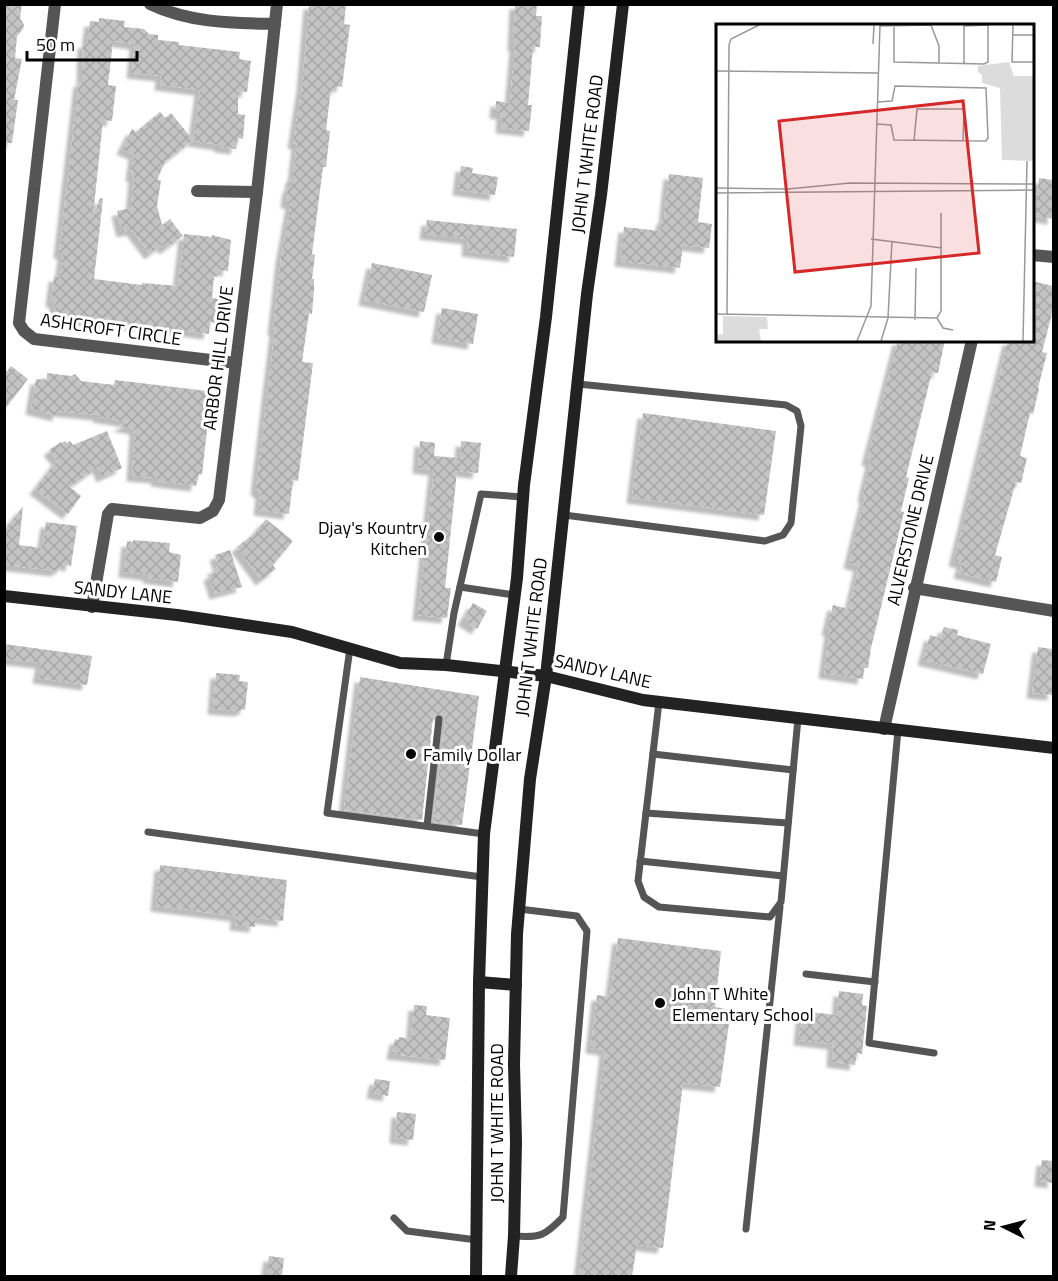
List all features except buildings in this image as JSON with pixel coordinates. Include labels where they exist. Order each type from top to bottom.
[{"type":"main road","name":"JOHN T WHITE ROAD","points":[[476,1276],[479,982],[484,834],[546,317],[579,4]]},
{"type":"main road","name":"JOHN T WHITE ROAD","points":[[511,1276],[514,1236],[516,985],[519,909],[530,779],[546,676],[623,4]]},
{"type":"main road","name":"SANDY LANE","points":[[4,596],[177,615],[292,632],[400,663],[446,665],[546,676],[643,700],[1053,748]]},
{"type":"main road","points":[[479,982],[516,985]]},
{"type":"street","name":"ASHCROFT CIRCLE","points":[[56,4],[19,323],[24,331],[34,339],[236,363]]},
{"type":"street","points":[[150,4],[179,15],[218,22],[275,24]]},
{"type":"street","name":"ARBOR HILL DRIVE","points":[[92,607],[108,514],[112,509],[200,518],[213,511],[219,500],[257,192],[277,4]]},
{"type":"street","points":[[197,191],[257,192]]},
{"type":"street","points":[[1034,255],[1053,257]]},
{"type":"street","name":"ALVERSTONE DRIVE","points":[[884,729],[972,342]]},
{"type":"street","points":[[915,588],[1053,611]]},
{"type":"lane","points":[[564,515],[765,542],[783,535],[791,523],[801,426],[797,411],[786,405],[578,384]]},
{"type":"lane","points":[[446,665],[459,587],[481,494],[524,497]]},
{"type":"lane","points":[[459,587],[514,595]]},
{"type":"lane","points":[[350,648],[327,813],[484,834]]},
{"type":"lane","points":[[659,702],[638,881],[644,897],[659,907],[770,917],[781,902]]},
{"type":"lane","points":[[746,1228],[798,718]]},
{"type":"lane","points":[[427,826],[439,719]]},
{"type":"lane","points":[[898,730],[869,1043],[934,1053]]},
{"type":"lane","points":[[653,754],[793,770]]},
{"type":"lane","points":[[646,813],[788,823]]},
{"type":"lane","points":[[148,832],[482,877]]},
{"type":"lane","points":[[640,861],[783,876]]},
{"type":"lane","points":[[514,1236],[533,1238],[548,1233],[564,1217],[587,931],[577,916],[519,909]]},
{"type":"lane","points":[[806,974],[875,982]]},
{"type":"lane","points":[[394,1218],[407,1231],[477,1240]]},
{"type":"place","name":"Djay's Kountry Kitchen","points":[[439,537]]},
{"type":"place","name":"Family Dollar","points":[[411,754]]},
{"type":"place","name":"John T White Elementary School","points":[[660,1003]]}]
